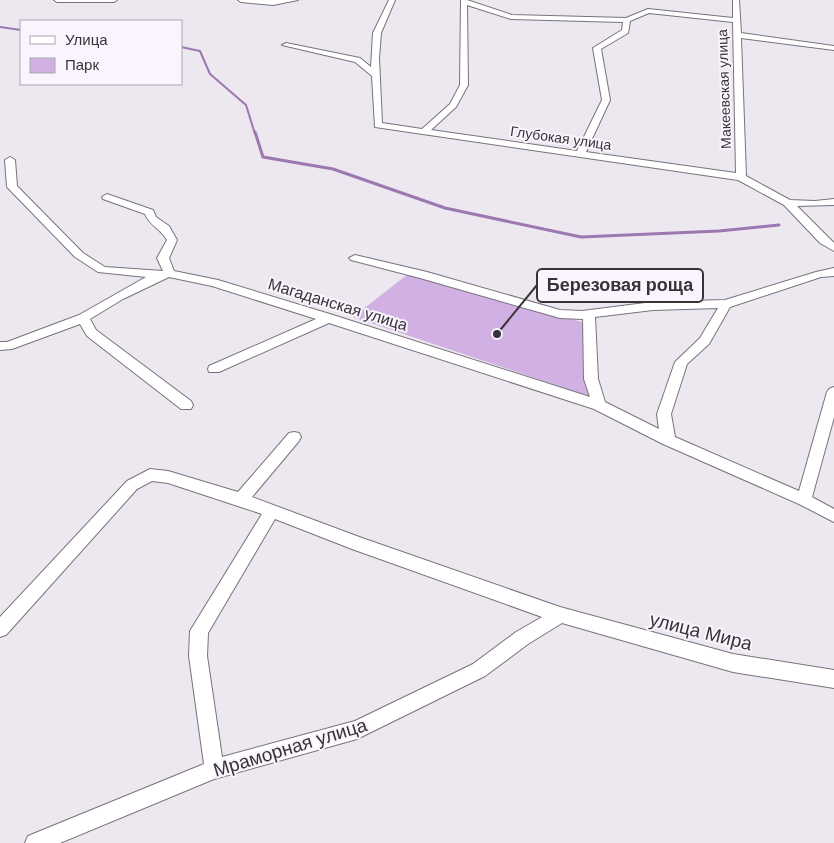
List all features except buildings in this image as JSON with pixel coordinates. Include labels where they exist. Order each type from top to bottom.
[{"type":"street","points":[[56,0],[114,0]]},
{"type":"street","points":[[241,0],[274,3],[295,0]]},
{"type":"street","points":[[377,77],[375,58],[377,33],[392,0]]},
{"type":"street","name":"Макеевская улица","points":[[736,0],[740,177]]},
{"type":"street","points":[[424,131],[450,110],[462,94],[464,85],[464,1],[511,17],[627,20],[648,8],[736,20]]},
{"type":"street","points":[[580,154],[606,100],[596,48],[624,31],[627,20]]},
{"type":"street","points":[[736,35],[834,48]]},
{"type":"street","points":[[286,45],[357,60],[377,77]]},
{"type":"street","points":[[357,60],[375,58]]},
{"type":"street","name":"Глубокая улица","points":[[377,77],[378,125],[740,177]]},
{"type":"street","points":[[10,160],[12,187],[79,255],[102,270],[165,274]]},
{"type":"street","points":[[740,177],[788,203],[824,241],[834,248]]},
{"type":"street","points":[[107,197],[149,212],[152,219],[165,228],[172,240],[163,258],[165,274]]},
{"type":"street","points":[[788,203],[815,204],[834,202]]},
{"type":"street","points":[[355,258],[423,274],[560,314],[589,315],[653,306],[726,304],[820,274],[834,272]]},
{"type":"street","points":[[3,349],[83,318],[119,296],[165,274]]},
{"type":"street","name":"Магаданская улица","points":[[165,274],[214,283],[599,405],[668,440]]},
{"type":"street","points":[[726,304],[704,340],[681,362],[664,414],[668,440],[804,500],[834,516]]},
{"type":"street","points":[[589,315],[591,379],[599,405]]},
{"type":"street","points":[[83,318],[91,333],[186,405]]},
{"type":"street","points":[[214,369],[329,318]]},
{"type":"street","points":[[804,500],[834,392]]},
{"type":"street","points":[[241,499],[294,438]]},
{"type":"street","name":"улица Мира","points":[[0,629],[132,485],[150,475],[168,477],[241,499],[358,544],[560,616],[733,663],[834,679]]},
{"type":"street","points":[[214,769],[198,656],[199,631],[272,511]]},
{"type":"street","name":"Мраморная улица","points":[[35,843],[214,769],[357,730],[479,670],[522,638],[560,616]]},
{"type":"green space","points":[[408,274],[589,324],[591,397],[353,317]]},
{"type":"waterway","points":[[0,27],[20,30]]},
{"type":"waterway","points":[[182,47],[200,51],[210,74],[246,105],[255,134]]},
{"type":"waterway","points":[[255,132],[263,157],[333,169],[445,208],[581,237],[719,231],[779,225]]},
{"type":"place","name":"Березовая роща","points":[[497,334]]}]
